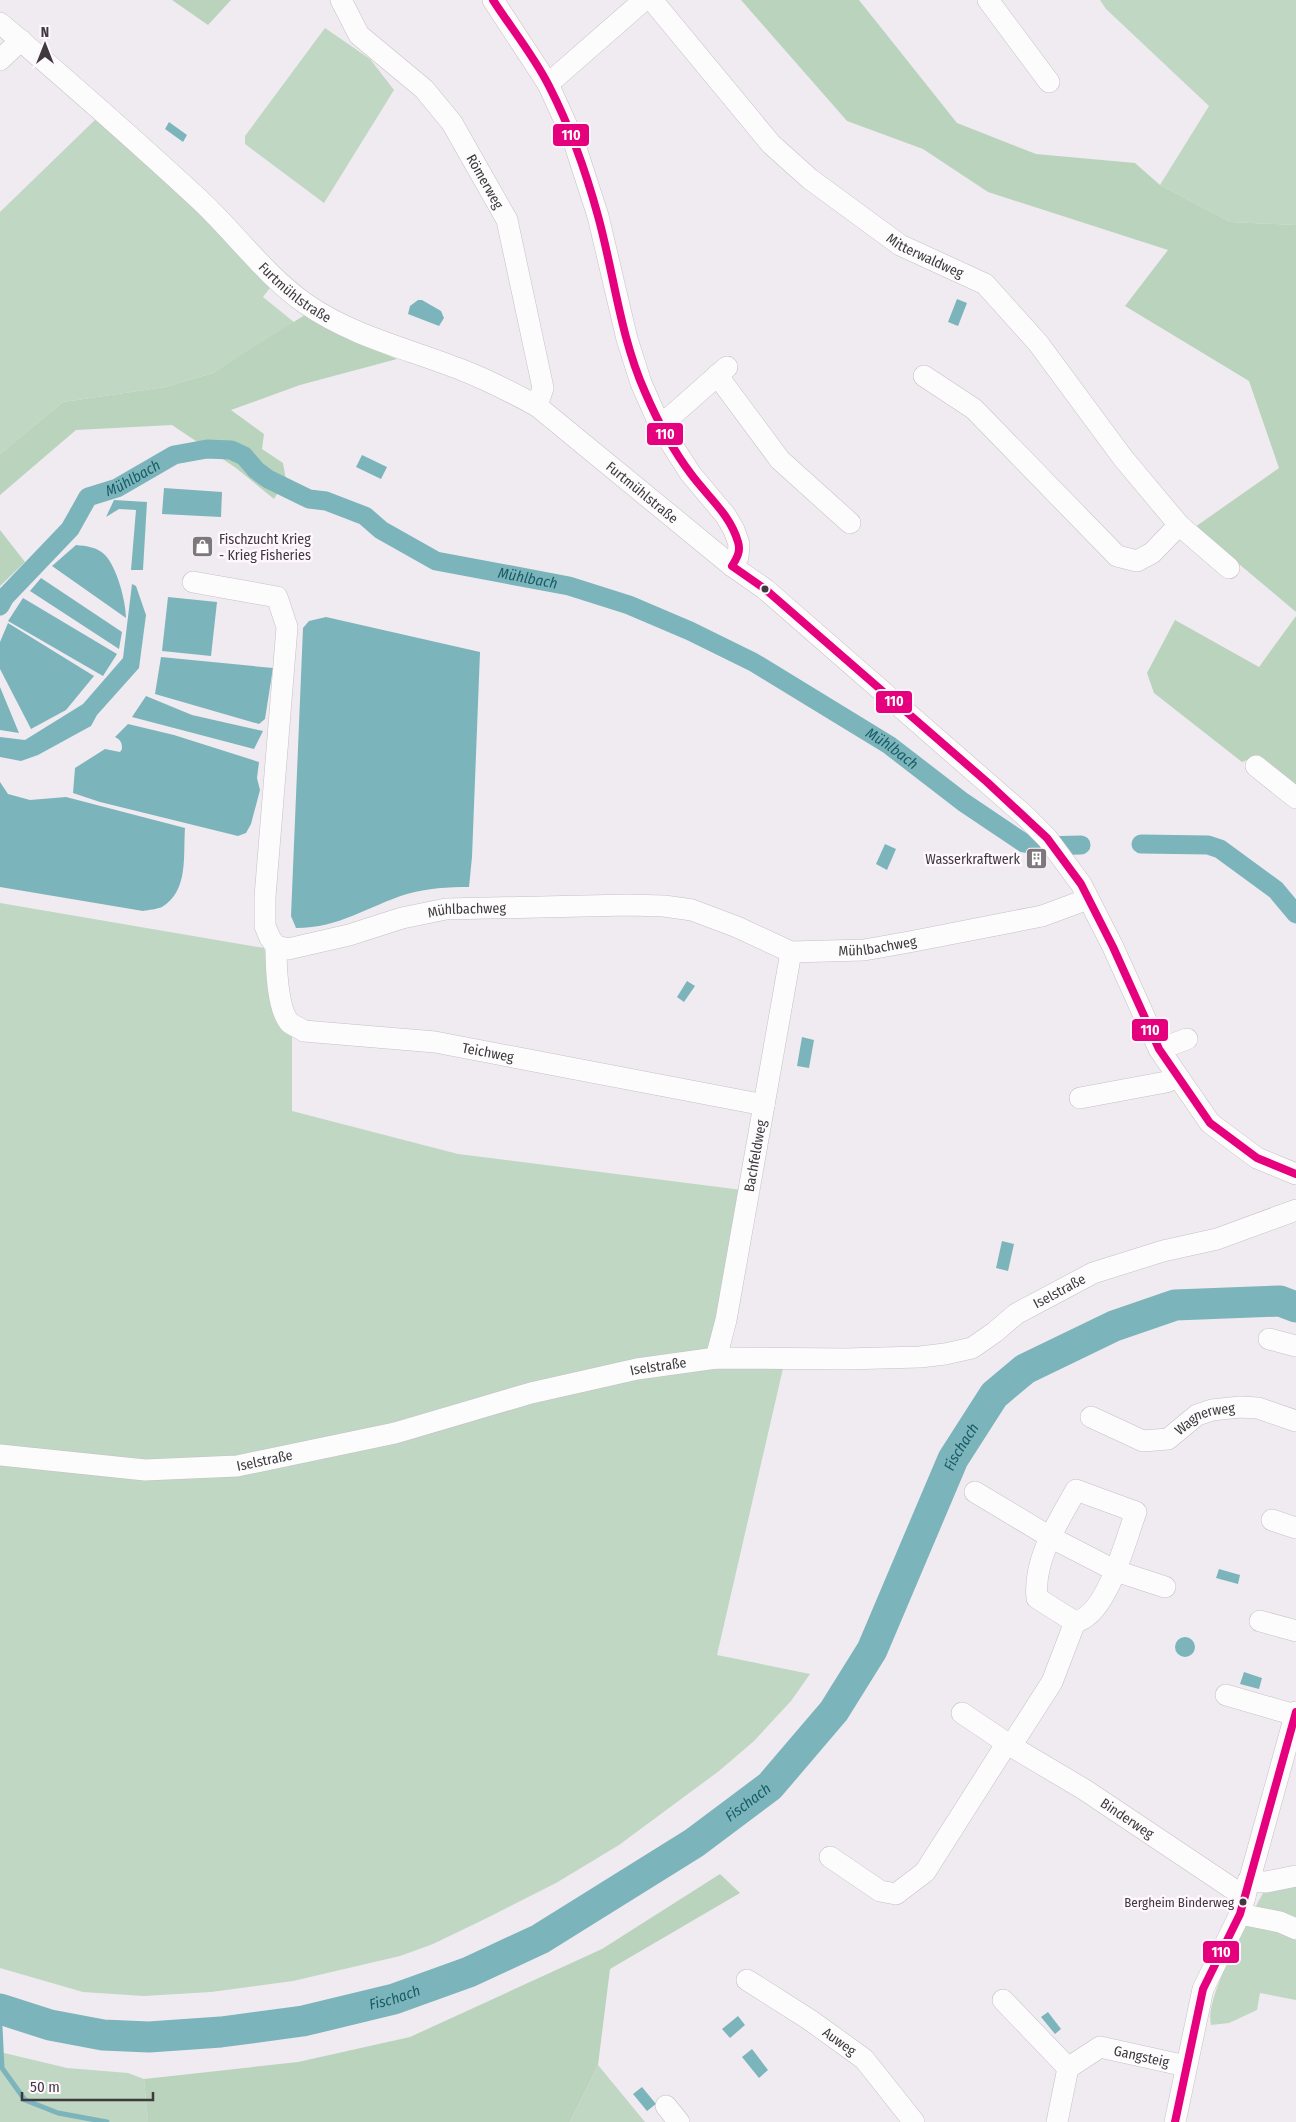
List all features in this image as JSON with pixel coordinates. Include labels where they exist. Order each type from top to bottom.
[{"type":"street","name":"Römerweg","points":[[341,0],[359,35],[424,89],[452,123],[507,220],[543,388],[537,406]]},
{"type":"street","points":[[493,0],[548,84],[573,139],[596,207],[627,339],[641,383],[660,426],[690,473],[726,516],[734,530],[739,544],[738,557],[732,566]]},
{"type":"street","points":[[548,84],[644,0]]},
{"type":"street","name":"Mitterwaldweg","points":[[652,0],[771,144],[810,179],[900,245],[985,284],[1038,343],[1123,458],[1179,526],[1230,568]]},
{"type":"street","points":[[988,0],[1049,82]]},
{"type":"street","name":"Furtmühlstraße","points":[[0,23],[83,94],[202,202],[276,278],[305,303],[338,324],[371,339],[463,370],[506,389],[537,406],[732,566],[765,589],[994,789],[1047,838],[1066,861],[1113,946],[1159,1049],[1210,1123],[1257,1158],[1296,1174]]},
{"type":"street","points":[[0,60],[21,40]]},
{"type":"street","points":[[660,426],[723,370],[780,460],[850,523]]},
{"type":"street","points":[[924,376],[974,408],[1117,556],[1137,561],[1152,553],[1179,526]]},
{"type":"street","points":[[193,582],[278,596],[286,627],[265,897],[266,926],[270,938],[276,946]]},
{"type":"street","points":[[1256,766],[1296,798]]},
{"type":"street","name":"Mühlbachweg","points":[[276,946],[288,949],[349,935],[402,918],[446,908],[628,905],[664,906],[692,910],[737,927],[791,952],[864,950],[1042,916],[1088,899]]},
{"type":"street","name":"Teichweg","points":[[276,946],[277,978],[284,1010],[289,1022],[304,1031],[444,1043],[764,1105]]},
{"type":"street","name":"Bachfeldweg","points":[[716,1358],[726,1320],[791,952]]},
{"type":"street","points":[[1159,1049],[1187,1039]]},
{"type":"street","points":[[1080,1098],[1091,1098],[1166,1082],[1178,1077]]},
{"type":"street","name":"Iselstraße","points":[[0,1455],[145,1470],[237,1466],[395,1433],[531,1393],[603,1375],[716,1358],[888,1358],[929,1356],[972,1348],[1016,1314],[1092,1272],[1217,1239],[1296,1210]]},
{"type":"street","points":[[1269,1339],[1296,1346]]},
{"type":"street","name":"Wagnerweg","points":[[1091,1417],[1142,1441],[1168,1439],[1197,1415],[1212,1410],[1240,1407],[1258,1408],[1296,1421]]},
{"type":"street","points":[[1076,1490],[1136,1512],[1116,1571],[1096,1609],[1083,1620],[1075,1622],[1037,1598],[1035,1583],[1050,1537],[1076,1490]]},
{"type":"street","points":[[975,1492],[1050,1537],[1116,1571],[1164,1587]]},
{"type":"street","points":[[1272,1520],[1296,1528]]},
{"type":"street","points":[[1260,1621],[1296,1631]]},
{"type":"street","points":[[830,1857],[880,1891],[896,1894],[925,1872],[1052,1682],[1075,1622]]},
{"type":"street","points":[[1175,2122],[1203,1989],[1244,1898],[1296,1713],[1226,1695]]},
{"type":"street","name":"Binderweg","points":[[962,1713],[1009,1745],[1085,1790],[1244,1898]]},
{"type":"street","points":[[1244,1898],[1266,1882],[1296,1876]]},
{"type":"street","points":[[1244,1898],[1280,1922],[1296,1929]]},
{"type":"street","name":"Auweg","points":[[748,1980],[810,2020],[864,2059],[914,2122]]},
{"type":"street","points":[[1003,2000],[1068,2068],[1057,2122]]},
{"type":"street","name":"Gangsteig","points":[[1068,2068],[1100,2047],[1186,2066]]},
{"type":"green space","points":[[172,0],[231,0],[208,25]]},
{"type":"green space","points":[[741,0],[859,0],[957,123],[1036,154],[1135,163],[1160,185],[1230,222],[1296,225],[1296,612],[1195,527],[1279,468],[1249,381],[1125,306],[1168,250],[988,192],[923,149],[847,121]]},
{"type":"green space","points":[[1100,0],[1296,0],[1296,225],[1230,222],[1160,185],[1209,106],[1106,9]]},
{"type":"green space","points":[[325,28],[370,59],[394,90],[324,203],[245,144],[245,136]]},
{"type":"green space","points":[[98,117],[273,284],[263,297],[295,323],[213,373],[165,387],[63,402],[0,454],[0,212]]},
{"type":"green space","points":[[308,313],[340,335],[397,359],[300,385],[231,410],[264,434],[262,449],[283,463],[286,480],[274,499],[236,468],[172,425],[76,430],[0,495],[0,454],[63,402],[165,387],[213,373]]},
{"type":"green space","points":[[0,530],[25,562],[0,586]]},
{"type":"green space","points":[[1296,616],[1296,788],[1259,755],[1242,762],[1154,693],[1147,673],[1175,620],[1259,667]]},
{"type":"green space","points":[[0,903],[264,948],[292,1036],[292,1111],[458,1154],[742,1190],[708,1366],[784,1364],[717,1655],[810,1674],[791,1701],[754,1741],[719,1771],[619,1845],[556,1883],[433,1944],[400,1956],[293,1981],[211,1992],[144,1996],[83,1992],[0,1968]]},
{"type":"green space","points":[[720,1874],[740,1893],[610,1969],[598,2065],[570,2122],[148,2122],[144,2079],[298,2062],[410,2037],[602,1949]]},
{"type":"green space","points":[[1296,1881],[1296,2000],[1260,1993],[1257,2010],[1229,2023],[1211,2025],[1211,2012],[1221,1977],[1265,1889]]},
{"type":"green space","points":[[0,2052],[67,2068],[128,2073],[144,2079],[148,2122],[0,2122]]},
{"type":"green space","points":[[598,2065],[645,2122],[570,2122]]},
{"type":"water","points":[[169,122],[187,135],[183,142],[165,129]]},
{"type":"water","points":[[957,299],[967,303],[958,326],[948,322]]},
{"type":"water","points":[[418,300],[422,300],[441,311],[444,318],[439,326],[408,314],[410,306]]},
{"type":"water","points":[[362,455],[387,467],[381,479],[356,467]]},
{"type":"water","points":[[164,488],[222,492],[221,517],[162,514]]},
{"type":"water","points":[[114,500],[147,502],[143,570],[131,570],[136,510],[119,509],[106,517]]},
{"type":"water","points":[[76,545],[88,546],[102,552],[109,560],[120,585],[126,618],[52,566]]},
{"type":"water","points":[[41,578],[122,632],[119,649],[30,591]]},
{"type":"water","points":[[132,584],[136,586],[146,615],[139,668],[97,715],[91,726],[38,755],[21,761],[0,757],[0,737],[25,740],[83,704],[123,658]]},
{"type":"water","points":[[168,597],[217,602],[211,656],[162,651]]},
{"type":"water","points":[[23,598],[117,654],[103,676],[8,621]]},
{"type":"water","points":[[326,617],[480,652],[472,857],[469,887],[438,888],[415,892],[340,920],[312,927],[296,928],[291,916],[303,628],[309,621]]},
{"type":"water","points":[[8,623],[94,676],[66,710],[31,729],[0,669],[0,642]]},
{"type":"water","points":[[161,657],[273,668],[265,719],[259,724],[155,694]]},
{"type":"water","points":[[0,687],[19,733],[0,730]]},
{"type":"water","points":[[146,696],[192,715],[263,731],[254,749],[132,717]]},
{"type":"water","points":[[128,724],[174,735],[259,762],[257,778],[260,790],[251,824],[246,833],[238,836],[100,802],[73,793],[75,768],[105,749],[120,752],[122,749],[121,743],[115,737]]},
{"type":"water","points":[[0,782],[8,794],[30,800],[66,797],[185,828],[183,872],[177,892],[162,907],[143,911],[0,887]]},
{"type":"water","points":[[885,844],[896,849],[887,870],[876,864]]},
{"type":"water","points":[[687,981],[695,986],[684,1002],[677,997]]},
{"type":"water","points":[[802,1037],[814,1040],[809,1068],[797,1066]]},
{"type":"water","points":[[1002,1241],[1014,1244],[1008,1271],[996,1268]]},
{"type":"water","points":[[1219,1569],[1240,1575],[1238,1584],[1216,1578]]},
{"type":"water","points":[[1181,1637],[1189,1637],[1195,1643],[1195,1651],[1189,1657],[1181,1657],[1175,1651],[1175,1643]]},
{"type":"water","points":[[1244,1672],[1262,1678],[1259,1689],[1240,1684]]},
{"type":"water","points":[[1048,2012],[1061,2029],[1055,2034],[1041,2017]]},
{"type":"water","points":[[738,2016],[745,2025],[730,2038],[722,2029]]},
{"type":"water","points":[[752,2049],[768,2070],[759,2078],[742,2057]]},
{"type":"water","points":[[642,2087],[656,2104],[647,2111],[633,2094]]},
{"type":"waterway","name":"Mühlbach","points":[[0,606],[5,597],[70,529],[88,497],[117,488],[174,455],[207,449],[231,450],[244,456],[256,470],[268,479],[309,499],[326,501],[365,516],[381,530],[436,561],[569,586],[629,605],[690,631],[753,662],[889,745],[963,802],[1024,843],[1040,846],[1081,845]]},
{"type":"waterway","name":"Mühlbach","points":[[1141,844],[1208,845],[1220,849],[1276,890],[1296,914]]},
{"type":"waterway","name":"Fischach","points":[[0,2009],[50,2025],[103,2035],[149,2037],[221,2032],[303,2021],[394,1999],[469,1972],[540,1939],[694,1843],[770,1786],[834,1711],[872,1650],[953,1459],[994,1395],[1025,1369],[1114,1326],[1175,1305],[1280,1301],[1296,1307]]},
{"type":"waterway","points":[[0,2027],[2,2068],[25,2100],[58,2113],[107,2122]]},
{"type":"transit line","name":"110","points":[[493,0],[536,64],[564,117],[583,166],[593,199],[604,238],[623,327],[636,371],[671,444],[691,474],[730,523],[739,548],[732,566]]},
{"type":"transit line","name":"110","points":[[732,566],[765,589],[987,782],[1047,838],[1081,884],[1113,947],[1159,1049],[1210,1123],[1257,1158],[1296,1174]]},
{"type":"transit line","name":"110","points":[[1175,2122],[1203,1989],[1240,1914],[1296,1712]]},
{"type":"place","name":"Fischzucht Krieg - Krieg Fisheries","points":[[203,547]]},
{"type":"place","name":"Wasserkraftwerk","points":[[1036,859]]},
{"type":"place","name":"Bergheim Binderweg","points":[[1243,1902]]}]
